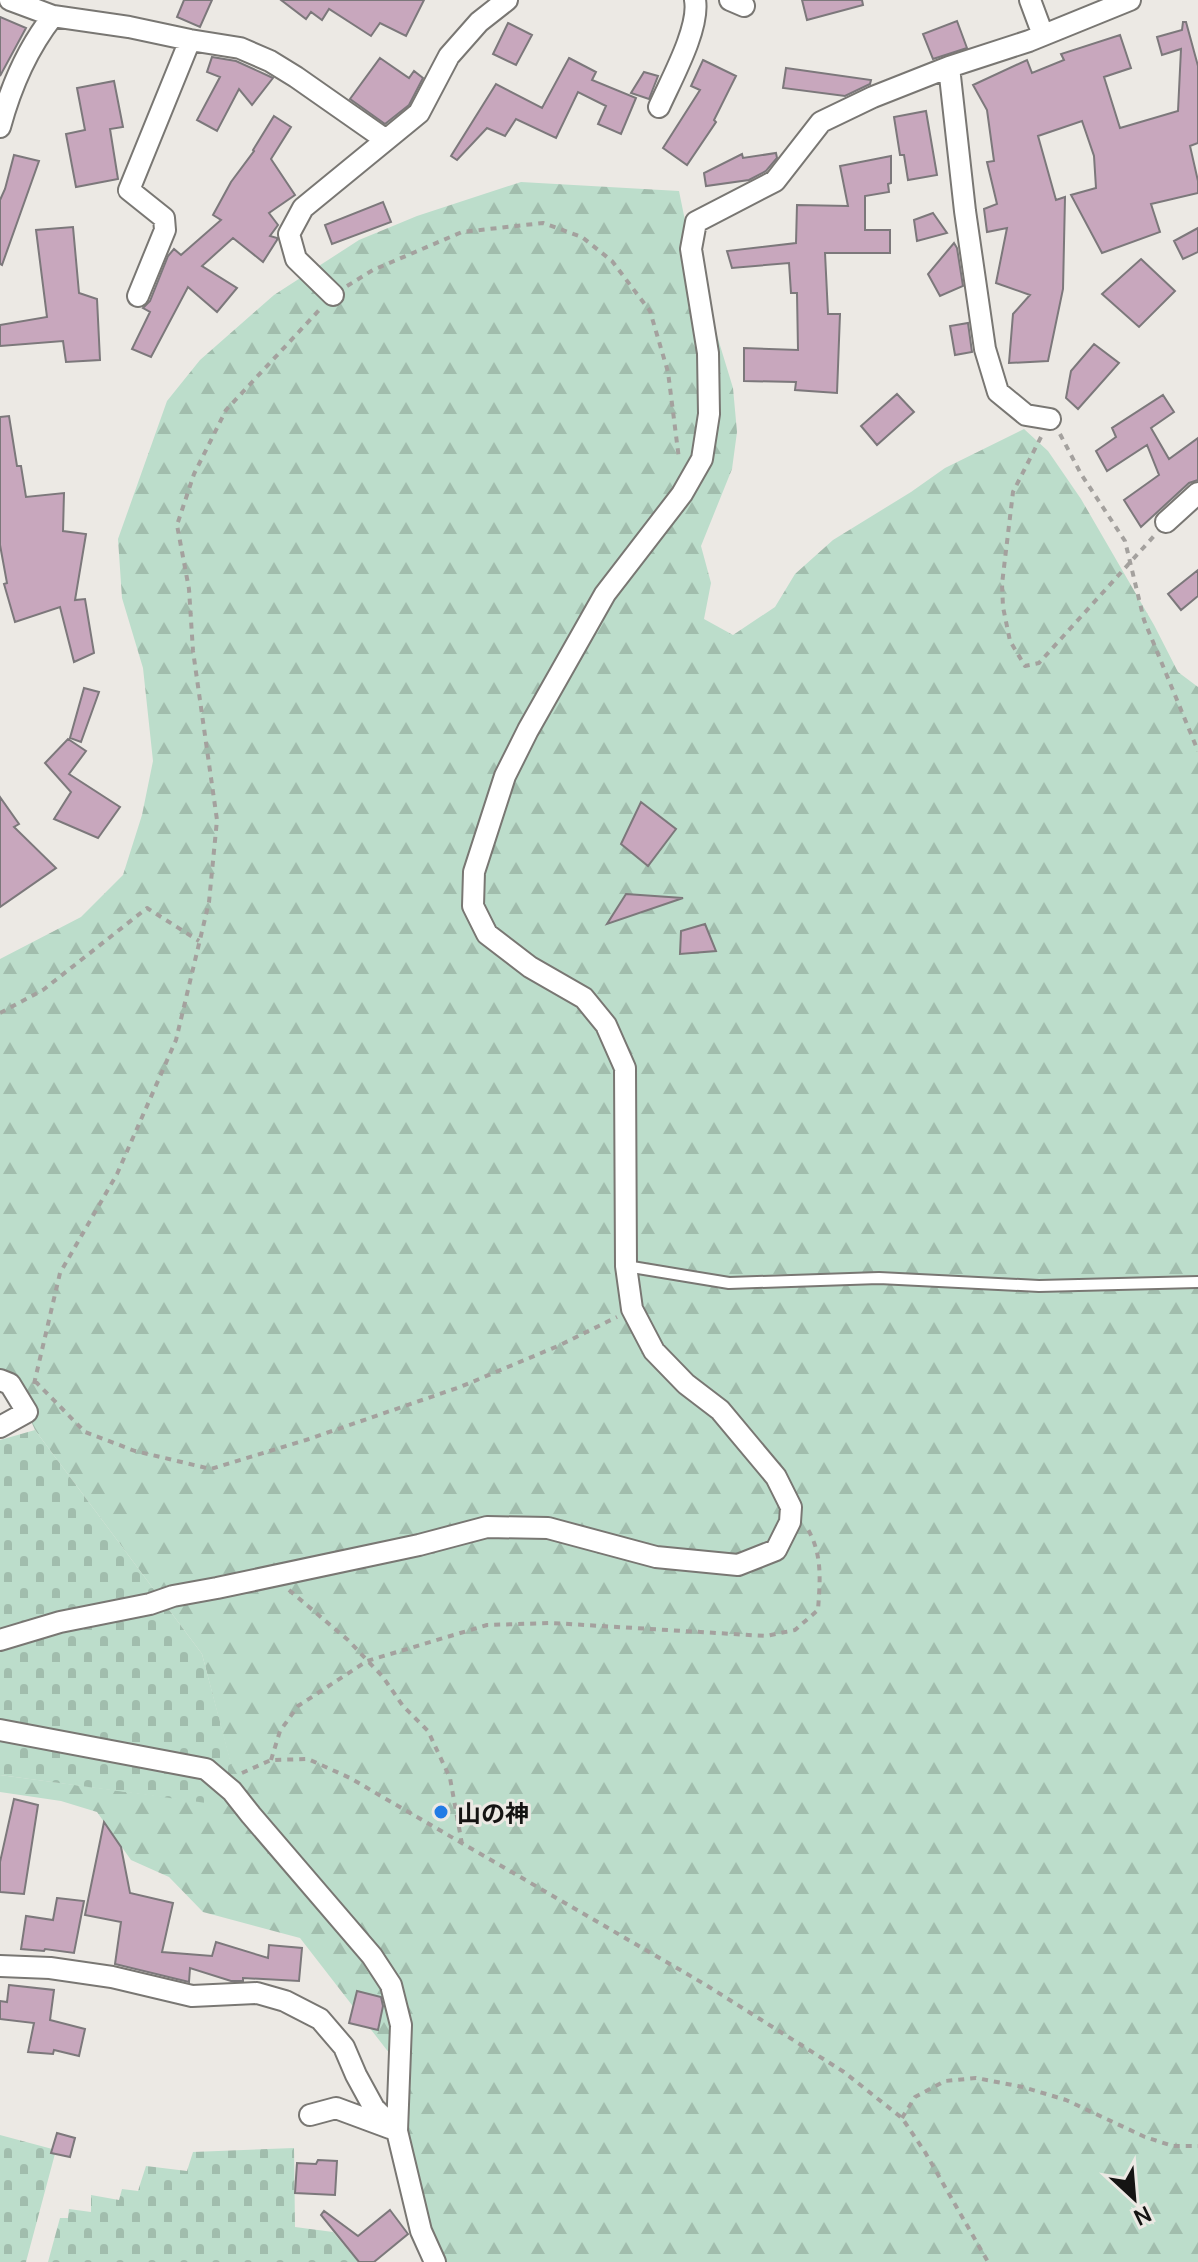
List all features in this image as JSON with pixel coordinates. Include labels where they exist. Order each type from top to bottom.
[{"type":"street","points":[[10,0],[53,16],[240,48],[296,77],[386,140]]},
{"type":"street","points":[[333,295],[296,259],[289,234],[303,208],[419,113],[449,56],[479,22],[507,0]]},
{"type":"street","points":[[659,107],[692,30],[695,0]]},
{"type":"street","points":[[1030,0],[1043,35]]},
{"type":"street","points":[[0,1640],[60,1622],[419,1545],[487,1527],[548,1528],[656,1557],[738,1565],[776,1550],[790,1522],[791,1507],[776,1477],[720,1410],[686,1384],[654,1351],[632,1309],[626,1266],[625,1068],[606,1025],[584,998],[530,967],[487,934],[473,906],[474,872],[505,776],[528,730],[605,594],[682,494],[702,459],[709,414],[708,353],[691,249],[696,222],[775,181],[821,122],[873,97],[1130,0]]},
{"type":"street","points":[[0,127],[13,85],[35,38],[53,16]]},
{"type":"street","points":[[138,296],[165,230],[164,218],[129,190],[190,40]]},
{"type":"street","points":[[949,67],[985,349],[998,392],[1026,415],[1050,419]]},
{"type":"street","points":[[1166,522],[1198,493]]},
{"type":"street","points":[[0,1380],[10,1384],[27,1412],[0,1427]]},
{"type":"street","points":[[0,1730],[206,1769],[232,1791],[372,1956],[391,1985],[401,2025],[397,2131],[421,2231],[435,2262]]},
{"type":"street","points":[[0,1966],[50,1968],[112,1977],[192,1996],[257,1993],[285,2001],[320,2019],[344,2047],[374,2108],[397,2131]]},
{"type":"street","points":[[310,2115],[336,2108],[397,2131]]},
{"type":"lane","points":[[626,1266],[729,1283],[879,1278],[1039,1286],[1198,1282]]},
{"type":"path","points":[[27,1412],[60,1273],[117,1174],[176,1040],[209,902],[217,820],[193,651],[189,589],[177,525],[194,474],[226,410],[333,295],[373,270],[462,232],[543,223],[582,237],[612,261],[650,311],[668,372],[682,494]]},
{"type":"path","points":[[1050,419],[1013,492],[1002,584],[1010,641],[1025,666],[1039,663],[1166,522]]},
{"type":"path","points":[[1050,419],[1125,541],[1144,620],[1198,751]]},
{"type":"path","points":[[0,1013],[43,990],[147,908],[199,941]]},
{"type":"path","points":[[35,1381],[85,1432],[135,1451],[211,1469],[460,1387],[558,1346],[632,1309]]},
{"type":"path","points":[[271,1760],[280,1731],[298,1706],[367,1661],[487,1625],[552,1623],[766,1636],[795,1630],[818,1610],[821,1573],[816,1541],[791,1507]]},
{"type":"path","points":[[275,1576],[297,1599],[348,1640],[428,1731],[450,1778],[462,1844]]},
{"type":"path","points":[[221,1782],[271,1760],[308,1759],[350,1778],[719,1993],[844,2072],[902,2118],[988,2262]]},
{"type":"path","points":[[902,2118],[915,2097],[945,2081],[976,2078],[1023,2087],[1066,2100],[1145,2137],[1173,2146],[1198,2146]]},
{"type":"green space","points":[[521,182],[679,191],[691,250],[733,388],[737,432],[732,469],[701,546],[711,583],[704,619],[733,635],[775,607],[795,574],[833,540],[945,468],[1024,429],[1048,451],[1081,499],[1178,672],[1198,687],[1198,2262],[435,2262],[397,2131],[400,2067],[300,1938],[203,1912],[169,1877],[131,1860],[97,1812],[61,1801],[0,1792],[0,1775],[242,1807],[202,1654],[35,1430],[27,1412],[0,1380],[0,959],[81,917],[123,875],[142,815],[153,761],[143,668],[122,598],[118,539],[167,401],[200,360],[274,295],[359,240],[417,216]]},
{"type":"green space","points":[[35,1430],[202,1654],[243,1808],[0,1775],[0,1440]]},
{"type":"green space","points":[[0,2135],[56,2150],[26,2262],[0,2262]]},
{"type":"green space","points":[[294,2148],[295,2227],[333,2232],[358,2262],[48,2262],[60,2218],[68,2218],[69,2209],[91,2212],[91,2195],[119,2200],[122,2189],[138,2191],[146,2166],[187,2171],[193,2152]]},
{"type":"building","points":[[184,0],[212,0],[200,27],[177,17]]},
{"type":"building","points":[[281,0],[424,0],[406,36],[380,23],[371,36],[329,9],[322,20],[311,12],[306,19]]},
{"type":"building","points":[[802,0],[862,0],[863,5],[807,20]]},
{"type":"building","points":[[0,17],[26,28],[0,76]]},
{"type":"building","points":[[957,21],[967,48],[933,59],[923,34]]},
{"type":"building","points":[[1183,22],[1186,22],[1198,66],[1198,143],[1190,146],[1198,193],[1151,204],[1160,232],[1102,253],[1071,195],[1096,188],[1094,156],[1082,121],[1038,136],[1056,200],[1065,197],[1063,289],[1048,361],[1009,363],[1013,314],[1030,295],[996,283],[1007,228],[987,232],[984,209],[997,204],[987,162],[994,161],[987,110],[973,85],[1027,60],[1032,73],[1064,60],[1061,54],[1120,35],[1131,68],[1104,77],[1120,128],[1178,111],[1181,49],[1162,55],[1157,37],[1182,30]]},
{"type":"building","points":[[508,23],[532,35],[516,65],[493,54]]},
{"type":"building","points":[[212,57],[236,61],[273,78],[252,105],[239,89],[217,131],[197,120],[220,77],[207,72]]},
{"type":"building","points":[[380,58],[409,78],[414,71],[423,78],[409,105],[385,124],[350,99]]},
{"type":"building","points":[[569,58],[596,72],[592,80],[636,98],[621,134],[598,124],[606,106],[578,92],[556,138],[516,119],[505,136],[487,128],[457,160],[451,156],[496,84],[542,108]]},
{"type":"building","points":[[703,60],[736,76],[714,120],[716,122],[687,165],[663,148],[700,90],[691,86]]},
{"type":"building","points":[[786,68],[871,80],[870,84],[845,96],[783,88]]},
{"type":"building","points":[[644,72],[658,76],[649,99],[631,93]]},
{"type":"building","points":[[114,81],[123,127],[110,129],[118,179],[76,187],[66,134],[85,130],[77,88]]},
{"type":"building","points":[[926,111],[937,175],[908,180],[894,117]]},
{"type":"building","points":[[274,116],[291,127],[271,159],[295,195],[269,213],[278,225],[270,236],[277,240],[263,262],[233,238],[202,266],[237,288],[217,312],[188,287],[151,357],[132,349],[150,312],[143,308],[150,301],[168,256],[174,249],[181,255],[221,220],[213,215]]},
{"type":"building","points":[[776,153],[777,158],[766,171],[749,180],[706,186],[704,173],[742,154],[743,158]]},
{"type":"building","points":[[14,155],[39,161],[2,265],[0,200]]},
{"type":"building","points":[[891,156],[889,192],[865,196],[865,230],[890,230],[890,253],[825,253],[828,314],[840,314],[837,393],[795,390],[796,382],[744,381],[744,348],[798,350],[797,293],[791,293],[789,263],[732,268],[727,251],[796,243],[797,205],[848,206],[840,166]]},
{"type":"building","points":[[383,202],[391,222],[332,244],[325,225]]},
{"type":"building","points":[[933,213],[947,233],[917,241],[914,220]]},
{"type":"building","points":[[73,227],[79,293],[97,299],[100,360],[66,362],[63,341],[0,346],[0,325],[47,317],[36,230]]},
{"type":"building","points":[[1198,228],[1198,252],[1183,259],[1174,241]]},
{"type":"building","points":[[954,243],[963,286],[940,296],[928,274]]},
{"type":"building","points":[[1141,259],[1175,291],[1139,327],[1102,294]]},
{"type":"building","points":[[968,323],[972,352],[955,355],[950,326]]},
{"type":"building","points":[[1094,344],[1119,363],[1078,409],[1066,398],[1071,371]]},
{"type":"building","points":[[897,394],[914,412],[877,445],[861,426]]},
{"type":"building","points":[[1163,395],[1174,412],[1151,428],[1169,459],[1198,438],[1198,480],[1189,483],[1141,527],[1124,500],[1159,475],[1147,445],[1107,471],[1096,451],[1116,437],[1112,428]]},
{"type":"building","points":[[9,416],[17,466],[21,466],[26,497],[64,493],[63,531],[86,534],[75,600],[85,599],[94,653],[74,662],[60,607],[15,622],[4,584],[7,583],[0,545],[0,417]]},
{"type":"building","points":[[1198,570],[1198,596],[1181,610],[1168,594]]},
{"type":"building","points":[[84,688],[99,692],[81,742],[70,738]]},
{"type":"building","points":[[68,739],[86,751],[69,774],[120,807],[98,838],[54,819],[71,792],[45,763]]},
{"type":"building","points":[[0,797],[19,824],[14,827],[56,868],[0,907]]},
{"type":"building","points":[[641,802],[676,829],[648,866],[621,844]]},
{"type":"building","points":[[626,894],[683,898],[607,924]]},
{"type":"building","points":[[705,924],[716,951],[680,954],[681,931]]},
{"type":"building","points":[[14,1799],[38,1805],[24,1894],[0,1892],[0,1862]]},
{"type":"building","points":[[104,1822],[121,1847],[130,1893],[173,1903],[162,1952],[212,1956],[216,1942],[268,1958],[269,1945],[302,1948],[299,1981],[243,1978],[243,1981],[231,1981],[190,1968],[189,1982],[115,1964],[121,1922],[85,1915]]},
{"type":"building","points":[[57,1898],[84,1901],[74,1953],[21,1949],[26,1916],[53,1920]]},
{"type":"building","points":[[9,1985],[54,1990],[50,2020],[85,2029],[79,2056],[54,2050],[53,2054],[28,2052],[34,2023],[0,2019],[0,2001],[7,2002]]},
{"type":"building","points":[[357,1991],[381,1997],[383,2006],[378,2030],[349,2023]]},
{"type":"building","points":[[57,2133],[75,2138],[70,2157],[51,2153]]},
{"type":"building","points":[[318,2160],[337,2161],[335,2195],[295,2193],[297,2163],[316,2164]]},
{"type":"building","points":[[390,2210],[408,2234],[374,2262],[359,2262],[321,2215],[324,2211],[358,2236]]},
{"type":"place","name":"山の神","points":[[441,1812]]}]
